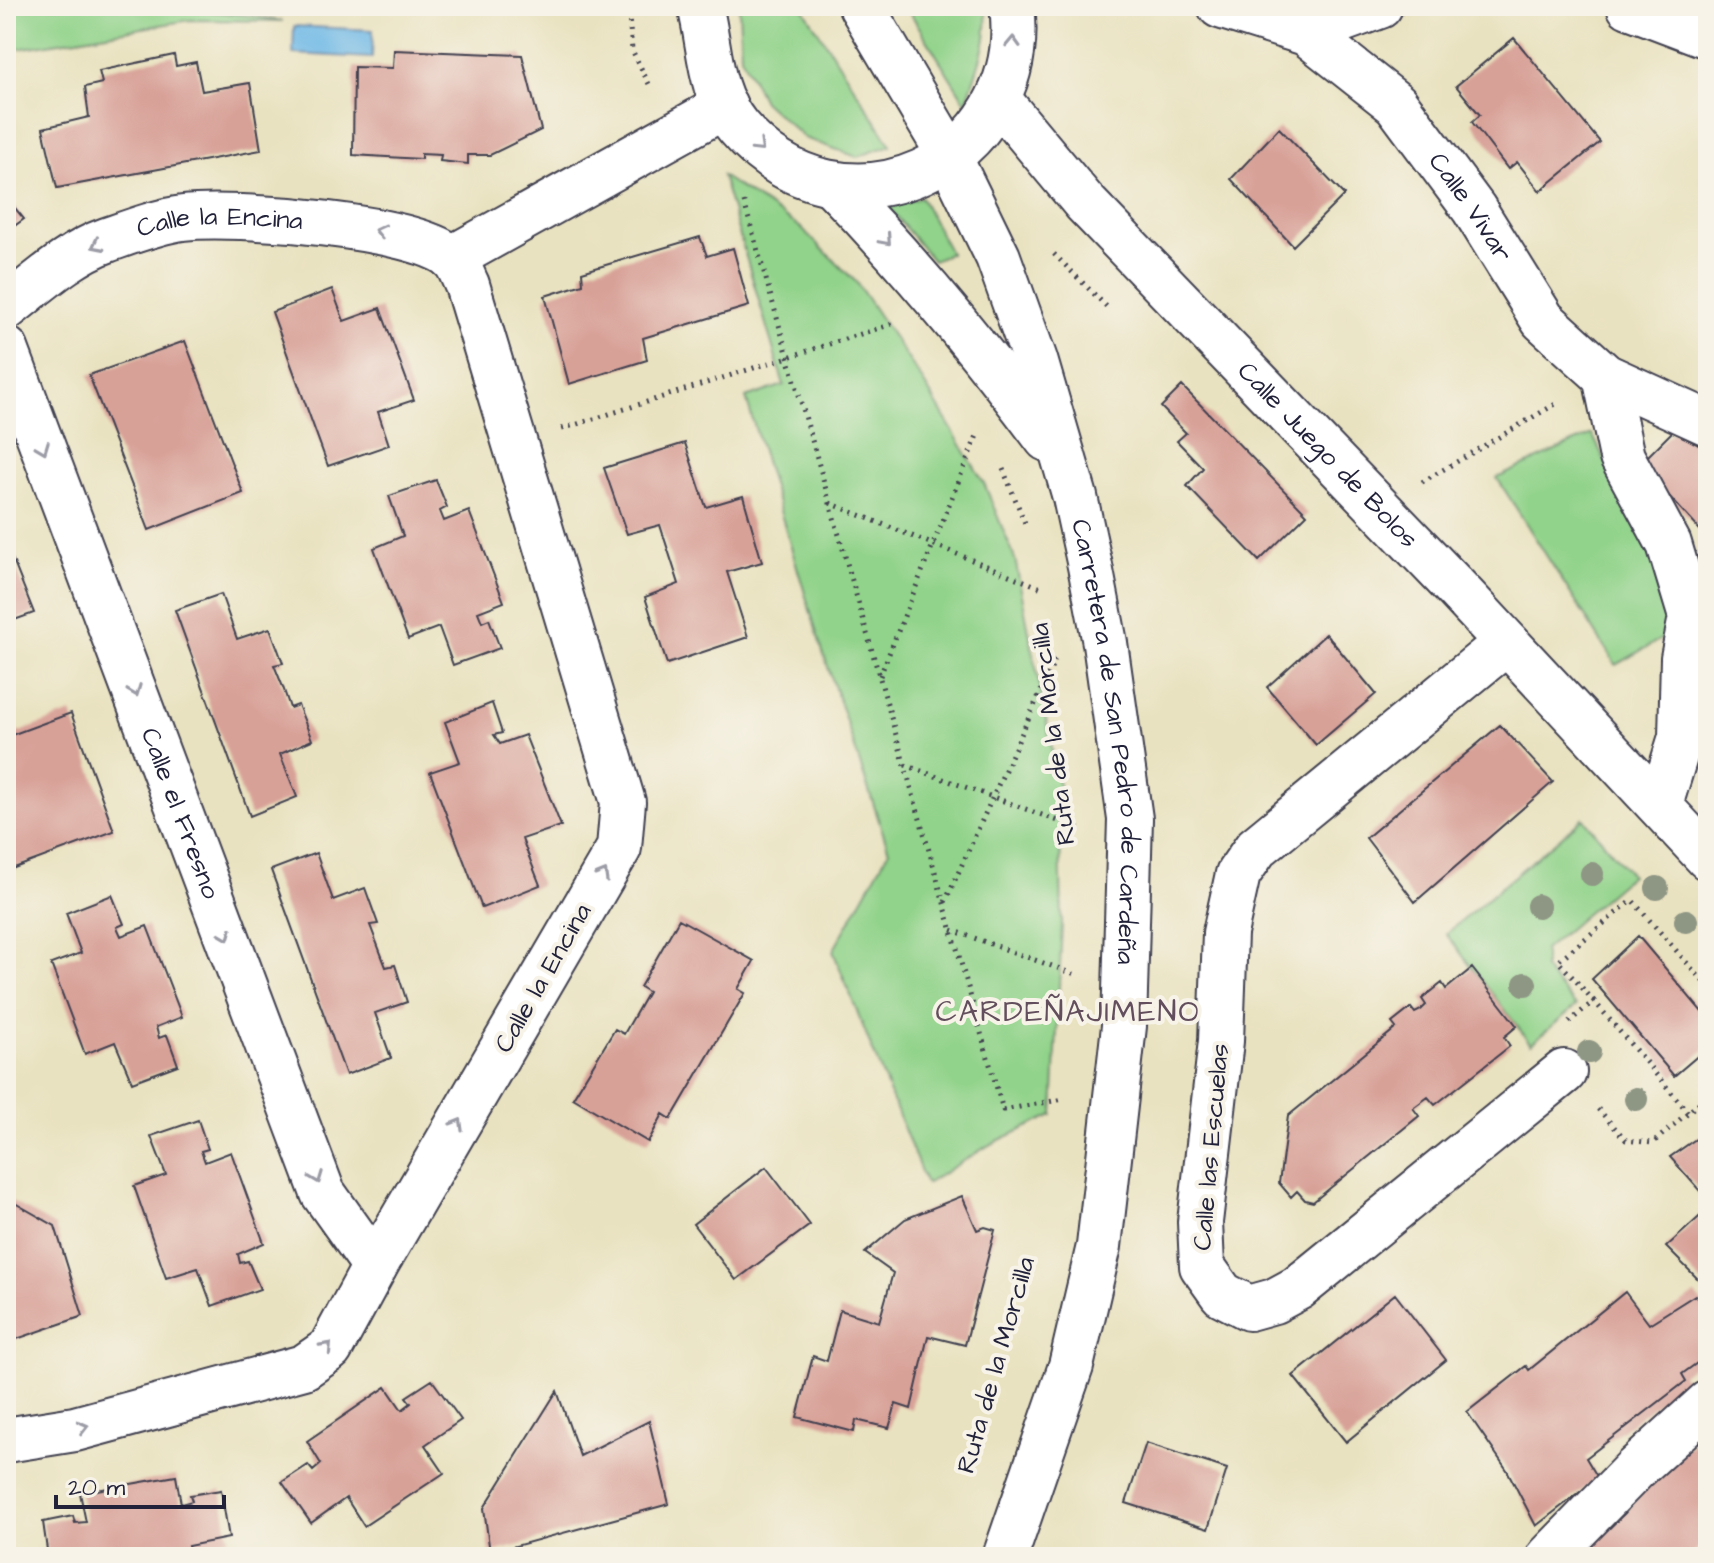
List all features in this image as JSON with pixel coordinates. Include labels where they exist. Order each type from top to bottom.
[{"type":"street","name":"Carretera de San Pedro de Cardeña","points":[[861,6],[949,159],[998,257],[1035,360],[1066,464],[1105,643],[1130,819],[1124,1026],[1099,1246],[1071,1366],[1005,1557]]},
{"type":"street","points":[[706,14],[709,66],[725,106],[737,126],[771,158],[797,173],[832,184],[893,184],[949,159],[975,136],[999,100],[1014,50],[1012,6]]},
{"type":"street","name":"Calle Vivar","points":[[1220,6],[1306,33],[1396,104],[1474,209],[1543,320],[1605,376],[1708,423]]},
{"type":"street","points":[[1306,33],[1380,6]]},
{"type":"street","points":[[1629,6],[1708,36]]},
{"type":"street","name":"Calle Juego de Bolos","points":[[999,100],[1084,202],[1379,507],[1660,805],[1702,844]]},
{"type":"street","points":[[452,258],[725,106]]},
{"type":"street","points":[[832,184],[885,239],[981,350],[1066,464]]},
{"type":"street","name":"Calle la Encina","points":[[6,308],[57,268],[104,241],[182,218],[237,217],[369,228],[408,238],[452,258],[467,285],[623,802],[619,848],[375,1266],[330,1349],[304,1367],[75,1429],[6,1440]]},
{"type":"street","name":"Calle el Fresno","points":[[6,349],[323,1193],[375,1266]]},
{"type":"street","points":[[1605,376],[1622,457],[1669,544],[1700,614],[1683,658],[1681,737],[1660,805]]},
{"type":"street","name":"Calle las Escuelas","points":[[1506,643],[1256,848],[1238,874],[1225,933],[1221,1041],[1200,1222],[1202,1266],[1222,1294],[1249,1308],[1274,1301],[1298,1288],[1564,1072]]},
{"type":"street","points":[[1549,1557],[1635,1469],[1708,1403]]},
{"type":"path","points":[[628,6],[632,50],[659,105],[685,130]]},
{"type":"path","points":[[740,188],[1003,1110],[1073,1097]]},
{"type":"path","points":[[557,430],[900,322]]},
{"type":"path","points":[[1379,507],[1605,376]]},
{"type":"path","points":[[879,677],[982,423],[988,437]]},
{"type":"path","points":[[1001,465],[1030,536]]},
{"type":"path","points":[[829,503],[934,544]]},
{"type":"path","name":"Ruta de la Morcilla","points":[[934,544],[1054,593],[1048,578]]},
{"type":"path","points":[[944,903],[1058,653]]},
{"type":"path","points":[[904,765],[992,795]]},
{"type":"path","name":"Ruta de la Morcilla","points":[[992,795],[1087,832],[1086,817]]},
{"type":"path","points":[[1594,1001],[1558,961],[1632,900],[1708,987]]},
{"type":"path","points":[[951,929],[1087,978]]},
{"type":"path","points":[[1688,1112],[1708,1095]]},
{"type":"green space","points":[[46,6],[194,10],[283,21],[190,20],[6,51],[6,10]]},
{"type":"green space","points":[[739,6],[802,6],[891,145],[857,157],[804,138],[763,101],[741,56]]},
{"type":"green space","points":[[906,6],[985,6],[984,43],[966,103]]},
{"type":"green space","points":[[722,176],[800,227],[856,282],[919,375],[984,483],[1015,559],[1059,786],[1062,923],[1053,1115],[991,1144],[926,1184],[833,951],[889,851],[820,643],[746,398],[784,385]]},
{"type":"green space","points":[[921,197],[950,253],[933,261],[889,208]]},
{"type":"green space","points":[[1592,434],[1660,571],[1673,632],[1616,665],[1497,478]]},
{"type":"green space","points":[[1583,818],[1631,875],[1544,950],[1544,969],[1576,1006],[1531,1044],[1446,934]]},
{"type":"water","points":[[294,26],[373,30],[372,58],[293,54]]},
{"type":"building","points":[[1514,38],[1600,142],[1540,191],[1517,162],[1508,169],[1472,122],[1480,115],[1456,86]]},
{"type":"building","points":[[394,50],[522,55],[541,130],[490,155],[468,155],[468,164],[440,161],[441,155],[421,154],[421,159],[353,155],[354,67],[393,68]]},
{"type":"building","points":[[174,55],[176,66],[196,62],[202,91],[250,83],[261,150],[57,188],[43,128],[89,117],[85,87],[102,83],[99,71]]},
{"type":"building","points":[[1279,128],[1344,195],[1293,246],[1231,179]]},
{"type":"building","points":[[6,197],[24,219],[6,232]]},
{"type":"building","points":[[700,237],[707,256],[733,248],[749,306],[643,338],[647,360],[569,384],[545,296],[583,284],[582,272]]},
{"type":"building","points":[[332,289],[344,321],[380,308],[414,400],[378,412],[389,445],[328,466],[272,312]]},
{"type":"building","points":[[185,341],[243,493],[149,530],[89,375]]},
{"type":"building","points":[[1182,386],[1307,514],[1259,561],[1187,486],[1203,468],[1177,441],[1186,433],[1161,407]]},
{"type":"building","points":[[1673,431],[1708,450],[1708,539],[1640,464]]},
{"type":"building","points":[[685,443],[706,507],[743,496],[762,562],[727,572],[748,637],[667,664],[645,597],[679,584],[660,525],[627,534],[604,468]]},
{"type":"building","points":[[436,480],[447,507],[440,511],[444,521],[469,511],[504,602],[478,612],[482,622],[489,619],[500,648],[453,665],[439,627],[408,639],[374,548],[403,536],[389,496]]},
{"type":"building","points":[[6,543],[34,613],[6,623]]},
{"type":"building","points":[[221,594],[237,639],[270,628],[283,663],[274,665],[290,708],[298,705],[312,740],[280,754],[297,797],[250,816],[175,610]]},
{"type":"building","points":[[1326,634],[1376,694],[1316,745],[1267,687]]},
{"type":"building","points":[[492,703],[502,733],[494,735],[500,744],[525,735],[561,826],[522,839],[540,885],[482,908],[430,772],[460,762],[445,722]]},
{"type":"building","points":[[71,713],[114,831],[6,871],[6,737]]},
{"type":"building","points":[[1500,725],[1553,782],[1415,902],[1366,838]]},
{"type":"building","points":[[316,853],[333,900],[365,888],[378,924],[370,925],[386,967],[395,965],[407,1002],[375,1013],[391,1058],[346,1075],[271,870]]},
{"type":"building","points":[[112,895],[124,924],[117,927],[121,936],[147,926],[182,1017],[156,1027],[159,1038],[167,1035],[178,1065],[132,1082],[115,1042],[85,1054],[51,964],[81,953],[66,913]]},
{"type":"building","points":[[679,919],[754,961],[738,989],[745,993],[671,1119],[663,1114],[648,1142],[573,1098],[615,1029],[624,1034],[648,992],[640,987]]},
{"type":"building","points":[[1638,936],[1708,1019],[1708,1047],[1674,1076],[1592,979]]},
{"type":"building","points":[[1472,968],[1517,1026],[1504,1037],[1510,1046],[1435,1105],[1428,1097],[1413,1108],[1419,1116],[1313,1202],[1305,1200],[1297,1191],[1291,1197],[1279,1183],[1288,1116],[1396,1028],[1392,1023],[1411,1008],[1415,1013],[1421,1010],[1426,1005],[1422,999],[1442,983],[1446,989]]},
{"type":"building","points":[[198,1120],[208,1149],[201,1151],[205,1162],[231,1152],[264,1243],[238,1254],[240,1263],[248,1261],[260,1289],[212,1306],[198,1268],[166,1278],[134,1186],[166,1175],[151,1136]]},
{"type":"building","points":[[1700,1136],[1708,1146],[1708,1200],[1670,1157]]},
{"type":"building","points":[[766,1167],[810,1225],[736,1280],[693,1224]]},
{"type":"building","points":[[962,1196],[977,1230],[985,1227],[995,1230],[965,1345],[928,1336],[911,1409],[896,1404],[889,1428],[856,1420],[854,1432],[797,1417],[813,1356],[827,1361],[840,1310],[879,1322],[893,1273],[865,1253],[905,1219]]},
{"type":"building","points":[[6,1198],[55,1226],[83,1316],[11,1341],[6,1325]]},
{"type":"building","points":[[1708,1209],[1708,1289],[1666,1247]]},
{"type":"building","points":[[1625,1292],[1649,1324],[1695,1295],[1708,1309],[1708,1355],[1682,1374],[1686,1381],[1586,1458],[1598,1478],[1536,1526],[1507,1470],[1467,1412],[1526,1366],[1529,1370]]},
{"type":"building","points":[[1395,1294],[1446,1360],[1346,1442],[1293,1376]]},
{"type":"building","points":[[432,1380],[461,1420],[425,1445],[444,1473],[364,1526],[346,1498],[311,1523],[282,1482],[308,1465],[313,1471],[321,1464],[307,1441],[386,1387],[402,1410],[411,1403],[406,1397]]},
{"type":"building","points":[[557,1391],[580,1456],[649,1421],[669,1504],[490,1553],[484,1508]]},
{"type":"building","points":[[1708,1429],[1708,1539],[1690,1557],[1579,1557],[1625,1513],[1653,1478]]},
{"type":"building","points":[[1146,1443],[1227,1469],[1208,1529],[1126,1503]]},
{"type":"building","points":[[176,1476],[181,1504],[192,1501],[190,1495],[221,1490],[229,1538],[188,1546],[190,1557],[48,1557],[43,1522],[73,1516],[75,1523],[86,1522],[80,1493]]},
{"type":"district","name":"CARDEÑAJIMENO","points":[[1068,1012]]}]
